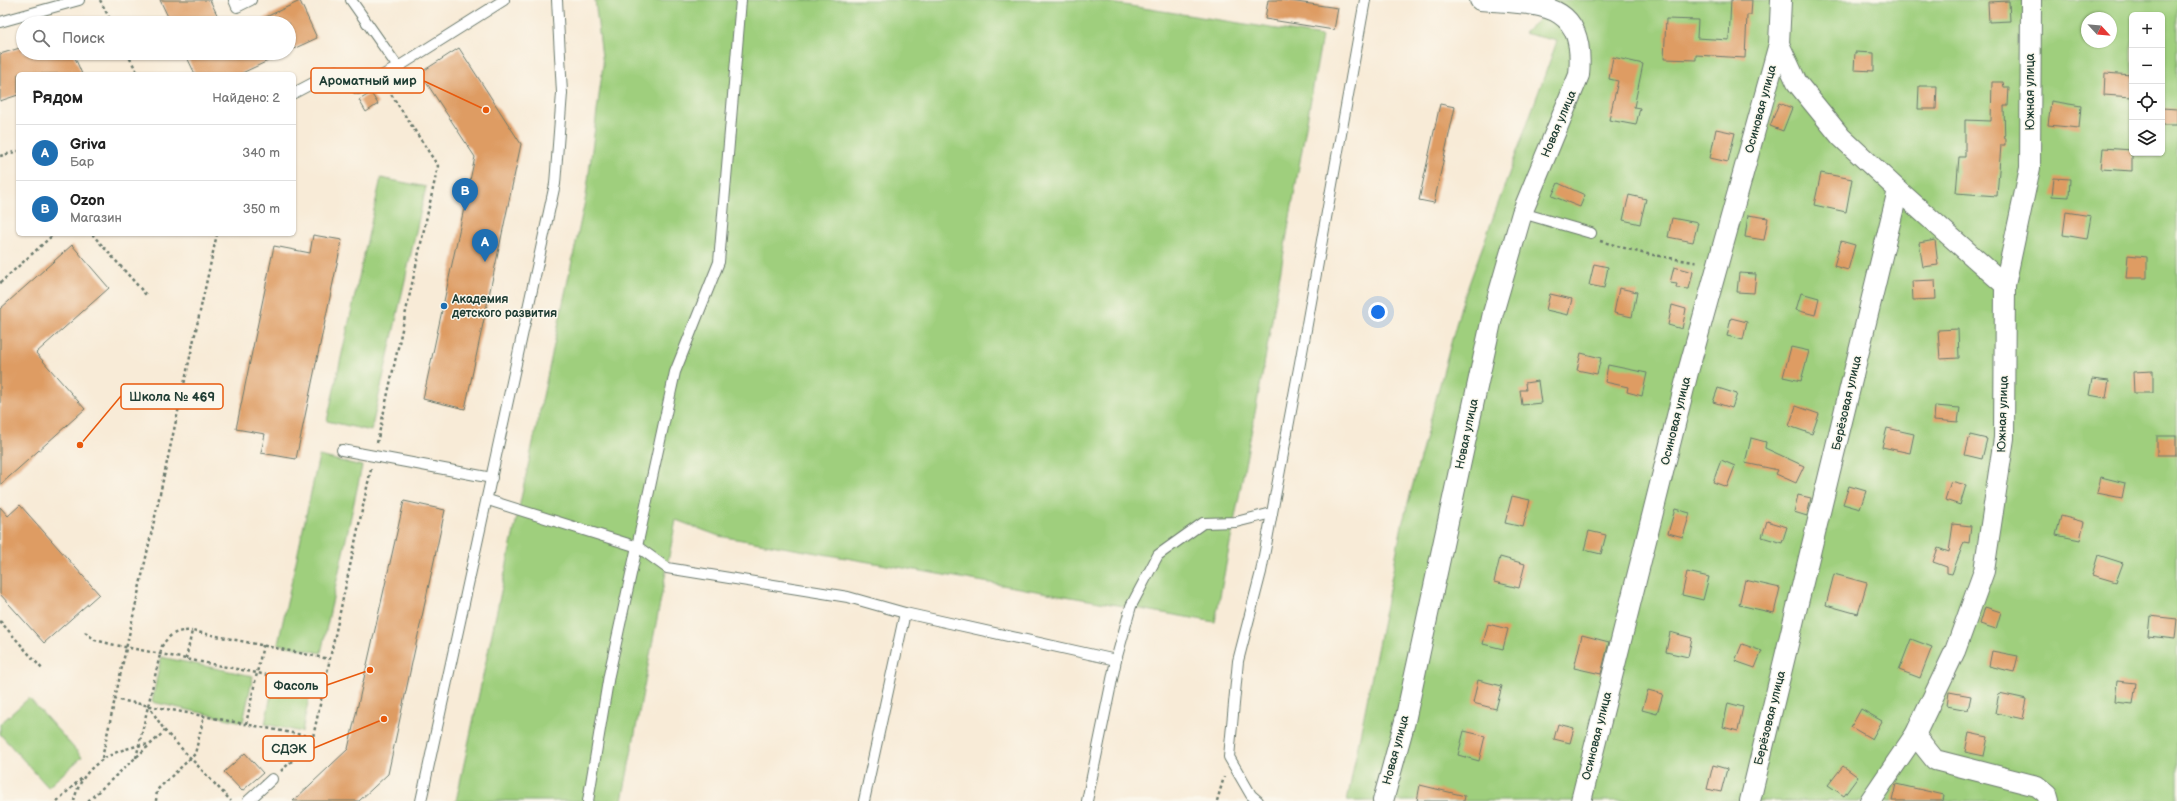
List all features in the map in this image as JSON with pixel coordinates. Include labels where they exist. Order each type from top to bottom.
[{"type":"street","name":"Новая улица","points":[[1383,801],[1405,721],[1493,313],[1522,213],[1579,76],[1581,54],[1572,22],[1564,14],[1550,8],[1507,1],[1480,0]]},
{"type":"street","points":[[1781,0],[1779,44],[1797,83],[1841,137],[1898,190],[2005,284]]},
{"type":"street","name":"Южная улица","points":[[1870,801],[1915,735],[1955,651],[1984,570],[2004,438],[2005,284],[2030,168],[2031,0]]},
{"type":"street","name":"Осиновая улица","points":[[1581,801],[1689,368],[1779,44]]},
{"type":"street","name":"Берёзовая улица","points":[[1750,801],[1898,190]]},
{"type":"street","points":[[1915,735],[1935,760],[2037,786],[2047,794],[2049,801]]},
{"type":"lane","points":[[22,16],[79,0]]},
{"type":"lane","points":[[234,0],[237,8],[251,0]]},
{"type":"lane","points":[[351,0],[398,67]]},
{"type":"lane","points":[[296,92],[336,71],[358,89],[398,67],[504,0]]},
{"type":"lane","points":[[421,801],[488,500],[555,184],[562,93],[557,0]]},
{"type":"lane","points":[[588,801],[609,675],[675,372],[719,262],[741,0]]},
{"type":"lane","points":[[1258,801],[1250,795],[1229,757],[1238,661],[1260,572],[1272,513],[1365,0]]},
{"type":"lane","points":[[0,22],[16,18]]},
{"type":"lane","points":[[1522,213],[1591,233]]},
{"type":"lane","points":[[342,450],[492,478]]},
{"type":"lane","points":[[488,500],[638,547],[667,568],[848,596],[905,613],[1116,660]]},
{"type":"lane","points":[[1087,801],[1116,660],[1130,606],[1158,555],[1203,523],[1236,522],[1272,513]]},
{"type":"lane","points":[[864,801],[905,613]]},
{"type":"lane","points":[[248,801],[272,779]]},
{"type":"path","points":[[100,0],[108,16]]},
{"type":"path","points":[[131,60],[137,72]]},
{"type":"path","points":[[272,779],[307,747],[312,737],[438,166],[380,77]]},
{"type":"path","points":[[0,156],[16,152]]},
{"type":"path","points":[[1591,233],[1597,240],[1642,253],[1717,266]]},
{"type":"path","points":[[0,283],[52,236]]},
{"type":"path","points":[[94,236],[147,296]]},
{"type":"path","points":[[102,758],[217,236]]},
{"type":"path","points":[[0,621],[43,670]]},
{"type":"path","points":[[136,758],[160,654],[167,638],[175,632],[192,631],[329,659]]},
{"type":"path","points":[[186,659],[192,631]]},
{"type":"path","points":[[86,632],[95,640],[257,674],[323,686]]},
{"type":"path","points":[[246,724],[263,645]]},
{"type":"path","points":[[114,699],[312,737]]},
{"type":"path","points":[[148,706],[165,731],[231,801]]},
{"type":"path","points":[[156,801],[157,790],[195,754],[204,716]]},
{"type":"path","points":[[88,801],[165,731]]},
{"type":"path","points":[[57,801],[85,776],[102,758],[119,750],[139,745],[151,744]]},
{"type":"path","points":[[1217,801],[1229,757]]},
{"type":"path","points":[[74,801],[85,776]]},
{"type":"green space","points":[[595,0],[1092,0],[1322,36],[1263,371],[1215,622],[719,536],[676,520],[622,801],[456,801],[586,196],[603,65]]},
{"type":"green space","points":[[1546,0],[2177,0],[2177,801],[1347,801],[1402,525],[1461,306],[1557,41],[1524,33],[1556,4]]},
{"type":"green space","points":[[381,178],[426,187],[371,431],[327,421]]},
{"type":"green space","points":[[319,456],[362,466],[321,653],[278,644]]},
{"type":"green space","points":[[161,657],[253,676],[243,722],[152,702]]},
{"type":"green space","points":[[274,681],[311,688],[302,732],[265,724]]},
{"type":"green space","points":[[29,698],[82,757],[48,787],[0,734],[0,724]]},
{"type":"building","points":[[160,0],[210,0],[218,16],[168,16]]},
{"type":"building","points":[[1268,0],[1283,0],[1338,8],[1334,30],[1265,19]]},
{"type":"building","points":[[1731,0],[1752,0],[1751,15],[1747,15],[1745,58],[1696,55],[1696,60],[1664,59],[1666,19],[1698,20],[1697,38],[1729,40]]},
{"type":"building","points":[[300,1],[317,38],[296,48],[296,16],[268,16]]},
{"type":"building","points":[[2009,1],[2010,21],[1989,22],[1988,2]]},
{"type":"building","points":[[459,48],[521,144],[465,409],[423,399],[475,157],[420,73]]},
{"type":"building","points":[[16,49],[16,60],[76,60],[81,72],[16,72],[16,96],[0,101],[0,54]]},
{"type":"building","points":[[1855,52],[1874,53],[1874,71],[1854,70]]},
{"type":"building","points":[[1613,57],[1643,64],[1634,107],[1640,108],[1636,125],[1609,120],[1618,81],[1609,79]]},
{"type":"building","points":[[188,60],[270,60],[244,72],[194,72]]},
{"type":"building","points":[[2105,73],[2129,75],[2129,97],[2104,95]]},
{"type":"building","points":[[1992,82],[2003,82],[2004,87],[2009,87],[2008,106],[2004,106],[2005,145],[2001,145],[1997,196],[1956,193],[1959,157],[1965,157],[1965,120],[1991,121]]},
{"type":"building","points":[[1919,86],[1937,86],[1936,109],[1918,109]]},
{"type":"building","points":[[371,93],[378,104],[366,112],[359,100]]},
{"type":"building","points":[[2051,101],[2081,106],[2079,128],[2048,125]]},
{"type":"building","points":[[1779,103],[1792,108],[1783,131],[1770,126]]},
{"type":"building","points":[[1440,104],[1455,107],[1434,203],[1419,200]]},
{"type":"building","points":[[2165,108],[2177,109],[2177,125],[2165,125]]},
{"type":"building","points":[[1716,129],[1735,133],[1728,162],[1710,158]]},
{"type":"building","points":[[2103,148],[2129,150],[2129,156],[2132,156],[2132,171],[2101,169]]},
{"type":"building","points":[[1821,173],[1852,179],[1846,212],[1814,205]]},
{"type":"building","points":[[2054,178],[2070,179],[2069,197],[2052,196]]},
{"type":"building","points":[[1558,183],[1585,195],[1580,207],[1552,196]]},
{"type":"building","points":[[1629,195],[1646,199],[1640,224],[1623,220]]},
{"type":"building","points":[[2066,212],[2091,216],[2087,239],[2063,235]]},
{"type":"building","points":[[1748,215],[1768,218],[1764,240],[1745,237]]},
{"type":"building","points":[[1672,218],[1698,223],[1693,242],[1668,237]]},
{"type":"building","points":[[313,235],[342,240],[296,459],[261,453],[265,434],[236,429],[274,246],[310,253]]},
{"type":"building","points":[[1935,240],[1938,265],[1923,267],[1919,243]]},
{"type":"building","points":[[1841,241],[1855,245],[1848,270],[1834,266]]},
{"type":"building","points":[[72,245],[109,288],[36,353],[85,409],[0,485],[0,309]]},
{"type":"building","points":[[2128,255],[2147,257],[2147,278],[2126,278]]},
{"type":"building","points":[[1594,264],[1608,267],[1604,288],[1589,285]]},
{"type":"building","points":[[1674,267],[1693,272],[1689,289],[1676,288],[1677,284],[1670,283]]},
{"type":"building","points":[[1739,273],[1756,274],[1754,293],[1737,292]]},
{"type":"building","points":[[1935,280],[1936,299],[1913,300],[1912,281]]},
{"type":"building","points":[[1619,288],[1637,292],[1632,317],[1614,313]]},
{"type":"building","points":[[1801,293],[1819,298],[1815,315],[1796,310]]},
{"type":"building","points":[[1550,294],[1572,299],[1568,315],[1546,310]]},
{"type":"building","points":[[1672,305],[1686,309],[1682,329],[1668,325]]},
{"type":"building","points":[[1731,318],[1747,322],[1743,340],[1727,336]]},
{"type":"building","points":[[1958,329],[1959,358],[1940,359],[1938,330]]},
{"type":"building","points":[[1791,347],[1809,351],[1801,381],[1783,377]]},
{"type":"building","points":[[1581,353],[1601,358],[1597,374],[1577,370]]},
{"type":"building","points":[[1608,365],[1647,373],[1642,396],[1627,392],[1628,387],[1605,382]]},
{"type":"building","points":[[2153,371],[2153,393],[2134,393],[2133,372]]},
{"type":"building","points":[[2092,379],[2109,381],[2106,398],[2089,395]]},
{"type":"building","points":[[1538,381],[1541,403],[1522,405],[1520,390],[1526,390],[1525,383]]},
{"type":"building","points":[[1718,388],[1737,394],[1732,408],[1713,402]]},
{"type":"building","points":[[1796,406],[1819,414],[1812,434],[1789,426]]},
{"type":"building","points":[[1935,406],[1960,408],[1958,422],[1934,420]]},
{"type":"building","points":[[1887,428],[1914,434],[1910,453],[1882,447]]},
{"type":"building","points":[[1970,435],[1987,439],[1982,459],[1965,455]]},
{"type":"building","points":[[2157,436],[2176,436],[2176,455],[2157,455]]},
{"type":"building","points":[[1751,438],[1766,442],[1765,448],[1804,466],[1796,483],[1776,474],[1778,470],[1745,463]]},
{"type":"building","points":[[1721,460],[1735,466],[1727,487],[1713,482]]},
{"type":"building","points":[[2101,477],[2125,483],[2122,498],[2097,493]]},
{"type":"building","points":[[1951,481],[1966,485],[1960,505],[1945,500]]},
{"type":"building","points":[[1849,486],[1866,491],[1860,509],[1843,504]]},
{"type":"building","points":[[1798,495],[1811,498],[1807,516],[1794,512]]},
{"type":"building","points":[[1512,496],[1530,500],[1523,527],[1505,523]]},
{"type":"building","points":[[404,501],[445,510],[388,774],[359,801],[293,801],[348,749]]},
{"type":"building","points":[[20,505],[99,594],[44,643],[0,594],[0,507],[8,516]]},
{"type":"building","points":[[1675,509],[1690,513],[1683,537],[1668,533]]},
{"type":"building","points":[[2061,516],[2084,522],[2080,540],[2056,535]]},
{"type":"building","points":[[1767,521],[1787,527],[1782,543],[1762,537]]},
{"type":"building","points":[[1953,524],[1971,526],[1969,543],[1964,542],[1952,574],[1947,573],[1947,567],[1933,562],[1938,548],[1949,552]]},
{"type":"building","points":[[1589,531],[1606,535],[1601,554],[1584,550]]},
{"type":"building","points":[[2098,555],[2123,563],[2116,582],[2092,575]]},
{"type":"building","points":[[1500,557],[1525,564],[1519,588],[1494,582]]},
{"type":"building","points":[[1687,572],[1709,577],[1703,600],[1682,595]]},
{"type":"building","points":[[1834,574],[1867,583],[1858,614],[1826,605]]},
{"type":"building","points":[[1745,580],[1780,588],[1774,613],[1739,605]]},
{"type":"building","points":[[1985,607],[2001,612],[1996,629],[1980,624]]},
{"type":"building","points":[[2150,616],[2177,619],[2175,639],[2148,636]]},
{"type":"building","points":[[1488,624],[1508,629],[1503,649],[1483,644]]},
{"type":"building","points":[[1670,632],[1692,638],[1688,657],[1666,652]]},
{"type":"building","points":[[1582,635],[1609,642],[1601,674],[1574,668]]},
{"type":"building","points":[[1911,639],[1932,647],[1920,678],[1899,670]]},
{"type":"building","points":[[1742,644],[1762,651],[1755,668],[1735,661]]},
{"type":"building","points":[[1992,651],[2018,656],[2014,672],[1989,666]]},
{"type":"building","points":[[1478,680],[1502,686],[1496,709],[1473,703]]},
{"type":"building","points":[[2117,681],[2136,683],[2133,704],[2115,702]]},
{"type":"building","points":[[1648,690],[1663,694],[1657,714],[1642,710]]},
{"type":"building","points":[[1949,692],[1971,696],[1968,710],[1947,706]]},
{"type":"building","points":[[1999,693],[2027,699],[2023,719],[1995,713]]},
{"type":"building","points":[[1728,703],[1743,707],[1738,731],[1723,727]]},
{"type":"building","points":[[1861,709],[1882,721],[1872,739],[1851,727]]},
{"type":"building","points":[[1558,724],[1574,728],[1570,743],[1554,739]]},
{"type":"building","points":[[1464,731],[1485,736],[1479,761],[1458,755]]},
{"type":"building","points":[[1969,733],[1988,737],[1984,756],[1965,752]]},
{"type":"building","points":[[245,753],[263,773],[242,791],[224,772]]},
{"type":"building","points":[[1713,765],[1727,769],[1721,792],[1707,789]]},
{"type":"building","points":[[1843,766],[1858,777],[1844,796],[1828,785]]},
{"type":"building","points":[[1896,784],[1944,795],[1943,801],[1892,801]]},
{"type":"building","points":[[1420,785],[1465,796],[1464,801],[1417,801]]},
{"type":"place","name":"Ароматный мир","points":[[486,110]]},
{"type":"place","name":"Ozon","points":[[465,211]]},
{"type":"place","name":"Griva","points":[[485,262]]},
{"type":"place","name":"Академия детского развития","points":[[444,306]]},
{"type":"place","name":"Школа № 469","points":[[80,445]]},
{"type":"place","name":"Фасоль","points":[[370,670]]},
{"type":"place","name":"СДЭК","points":[[384,719]]}]
